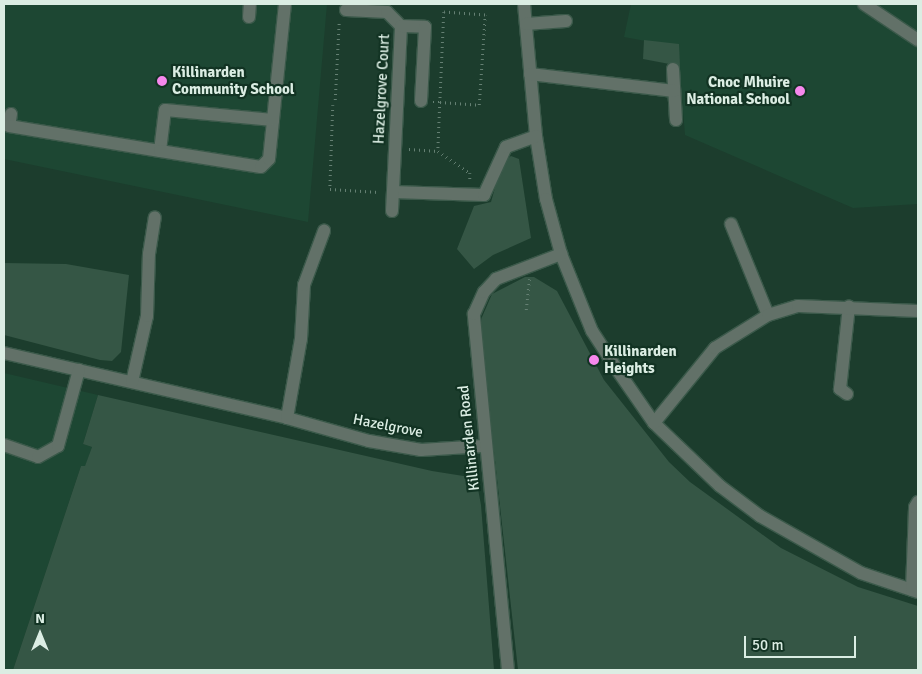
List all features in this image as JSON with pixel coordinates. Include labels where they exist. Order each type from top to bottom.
[{"type":"street","points":[[249,17],[250,4]]},
{"type":"street","points":[[11,114],[8,126],[261,167],[269,159],[285,4]]},
{"type":"street","points":[[524,4],[536,136],[546,199],[561,254],[592,331],[654,423],[720,486],[760,516],[861,574],[915,591],[915,507],[918,502]]},
{"type":"street","points":[[864,4],[918,40]]},
{"type":"street","points":[[347,15],[387,12],[401,26]]},
{"type":"street","points":[[526,24],[566,20]]},
{"type":"street","name":"Hazelgrove Court","points":[[392,211],[401,26],[425,27],[421,101]]},
{"type":"street","points":[[673,69],[676,120]]},
{"type":"street","points":[[530,74],[674,91]]},
{"type":"street","points":[[160,151],[165,110],[273,120]]},
{"type":"street","points":[[393,192],[469,196],[484,194],[506,147],[536,136]]},
{"type":"street","points":[[132,382],[147,316],[149,254],[155,217]]},
{"type":"street","points":[[731,224],[768,315]]},
{"type":"street","points":[[287,418],[301,339],[304,285],[324,231]]},
{"type":"street","name":"Killinarden Road","points":[[508,670],[495,520],[484,446],[474,314],[484,292],[496,279],[561,254]]},
{"type":"street","points":[[654,423],[715,348],[768,315],[798,306],[849,306],[918,311]]},
{"type":"street","points":[[847,394],[840,389],[849,306]]},
{"type":"street","name":"Hazelgrove","points":[[4,353],[287,418],[369,441],[421,450],[484,446]]},
{"type":"street","points":[[4,445],[38,457],[58,446],[79,370]]},
{"type":"path","points":[[438,151],[440,102],[444,12],[485,15],[479,105],[440,102]]},
{"type":"path","points":[[335,100],[339,19],[347,15]]},
{"type":"path","points":[[333,105],[330,189],[393,192]]},
{"type":"path","points":[[395,148],[438,151],[470,173],[469,196]]},
{"type":"path","points":[[526,310],[530,276],[536,274]]},
{"type":"shaded area","name":"Killinarden Community School","points":[[4,4],[327,4],[308,222],[4,159]]},
{"type":"shaded area","name":"Cnoc Mhuire National School","points":[[631,4],[918,4],[918,204],[853,208],[685,135],[678,47],[624,37]]},
{"type":"shaded area","points":[[644,40],[679,44],[680,66],[643,59]]},
{"type":"shaded area","points":[[511,156],[519,159],[531,238],[493,255],[474,269],[457,249],[474,206],[491,202],[502,163]]},
{"type":"shaded area","points":[[4,263],[66,264],[129,275],[121,352],[112,361],[100,360],[4,335]]},
{"type":"shaded area","points":[[525,277],[534,277],[557,291],[604,380],[669,462],[690,482],[781,548],[858,587],[918,606],[918,670],[518,670],[482,342],[482,317],[492,294]]},
{"type":"shaded area","points":[[4,373],[98,395],[83,444],[92,447],[85,467],[81,466],[13,670],[4,670]]},
{"type":"shaded area","points":[[98,395],[432,471],[476,478],[481,505],[494,670],[13,670],[81,466],[85,466],[92,447],[83,444]]},
{"type":"place","name":"Killinarden Community School","points":[[162,81]]},
{"type":"place","name":"Cnoc Mhuire National School","points":[[800,91]]},
{"type":"place","name":"Killinarden Heights","points":[[594,360]]}]
